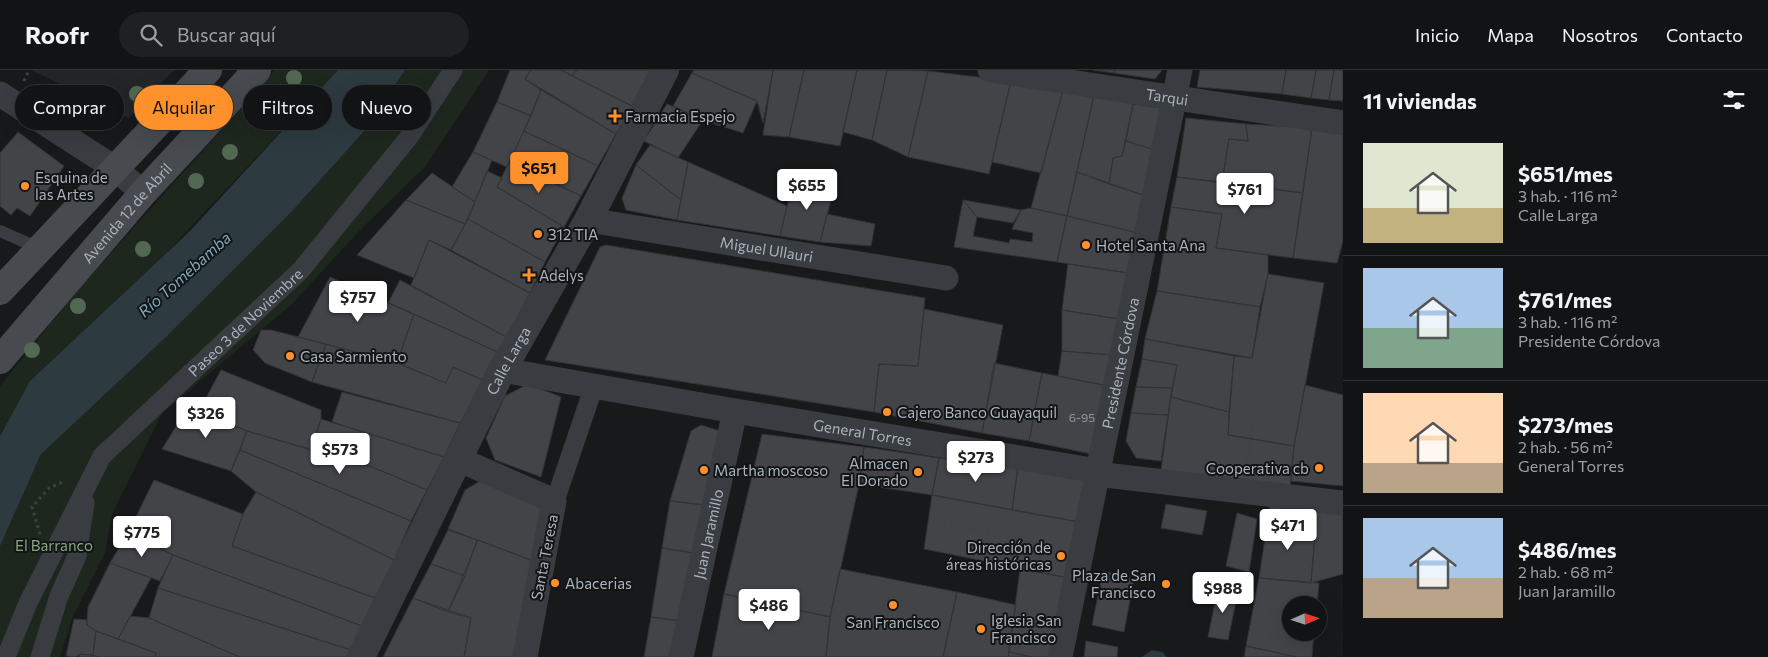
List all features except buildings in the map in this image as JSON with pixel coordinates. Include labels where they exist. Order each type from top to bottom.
[{"type":"main road","points":[[0,292],[208,70]]},
{"type":"main road","name":"Avenida 12 de Abril","points":[[0,360],[143,194],[257,70]]},
{"type":"street","name":"Paseo 3 de Noviembre","points":[[6,657],[28,603],[102,456],[301,270],[409,137],[453,70]]},
{"type":"street","name":"Calle Larga","points":[[361,657],[502,370],[588,220],[665,70]]},
{"type":"street","name":"Tarqui","points":[[990,70],[1175,96],[1343,123]]},
{"type":"street","name":"Presidente Córdova","points":[[1060,657],[1180,70]]},
{"type":"street","points":[[0,94],[116,169],[143,194]]},
{"type":"street","name":"Miguel Ullauri","points":[[588,220],[946,278]]},
{"type":"street","name":"General Torres","points":[[502,370],[1098,471],[1105,475],[1343,503]]},
{"type":"street","points":[[554,504],[594,386]]},
{"type":"street","name":"Juan Jaramillo","points":[[681,657],[735,411]]},
{"type":"street","name":"Santa Teresa","points":[[458,459],[552,499],[554,504],[525,657]]},
{"type":"street","points":[[40,657],[60,596],[77,556],[82,516],[90,479]]},
{"type":"lane","points":[[0,230],[40,249]]},
{"type":"path","points":[[1243,491],[1252,425]]},
{"type":"path","points":[[943,523],[1080,554]]},
{"type":"shaded area","points":[[31,70],[174,70],[160,85],[134,85],[134,113],[129,118],[124,116],[124,85],[62,85]]},
{"type":"green space","points":[[275,70],[339,70],[325,85],[262,85]]},
{"type":"green space","name":"El Barranco","points":[[405,70],[489,70],[425,167],[359,231],[292,304],[162,413],[112,514],[105,553],[72,619],[60,657],[0,657],[0,545],[42,452],[174,329],[366,130],[431,130],[431,85],[396,85]]},
{"type":"green space","points":[[243,106],[243,130],[282,130],[166,253],[31,380],[0,435],[0,386],[76,292],[221,130],[233,130],[233,117]]},
{"type":"water","name":"Río Tomebamba","points":[[338,70],[405,70],[395,85],[342,85],[342,130],[365,130],[292,211],[166,337],[41,454],[0,546],[0,436],[30,381],[190,231],[283,130],[332,130],[332,85],[324,85]]},
{"type":"water","points":[[1152,650],[1162,652],[1167,657],[1142,657]]},
{"type":"place","name":"Farmacia Espejo","points":[[615,116]]},
{"type":"place","name":"Esquina de las Artes","points":[[25,186]]},
{"type":"place","name":"312 TIA","points":[[538,234]]},
{"type":"place","name":"Hotel Santa Ana","points":[[1086,245]]},
{"type":"place","name":"Adelys","points":[[529,275]]},
{"type":"place","name":"Casa Sarmiento","points":[[290,356]]},
{"type":"place","name":"Cajero Banco Guayaquil","points":[[887,412]]},
{"type":"place","name":"Cooperativa cb","points":[[1319,468]]},
{"type":"place","name":"Martha moscoso","points":[[704,470]]},
{"type":"place","name":"Almacen El Dorado","points":[[918,472]]},
{"type":"place","name":"Dirección de áreas históricas","points":[[1061,556]]},
{"type":"place","name":"Abacerias","points":[[555,583]]},
{"type":"place","name":"Plaza de San Francisco","points":[[1166,584]]},
{"type":"place","name":"San Francisco","points":[[893,605]]},
{"type":"place","name":"Iglesia San Francisco","points":[[981,629]]}]
